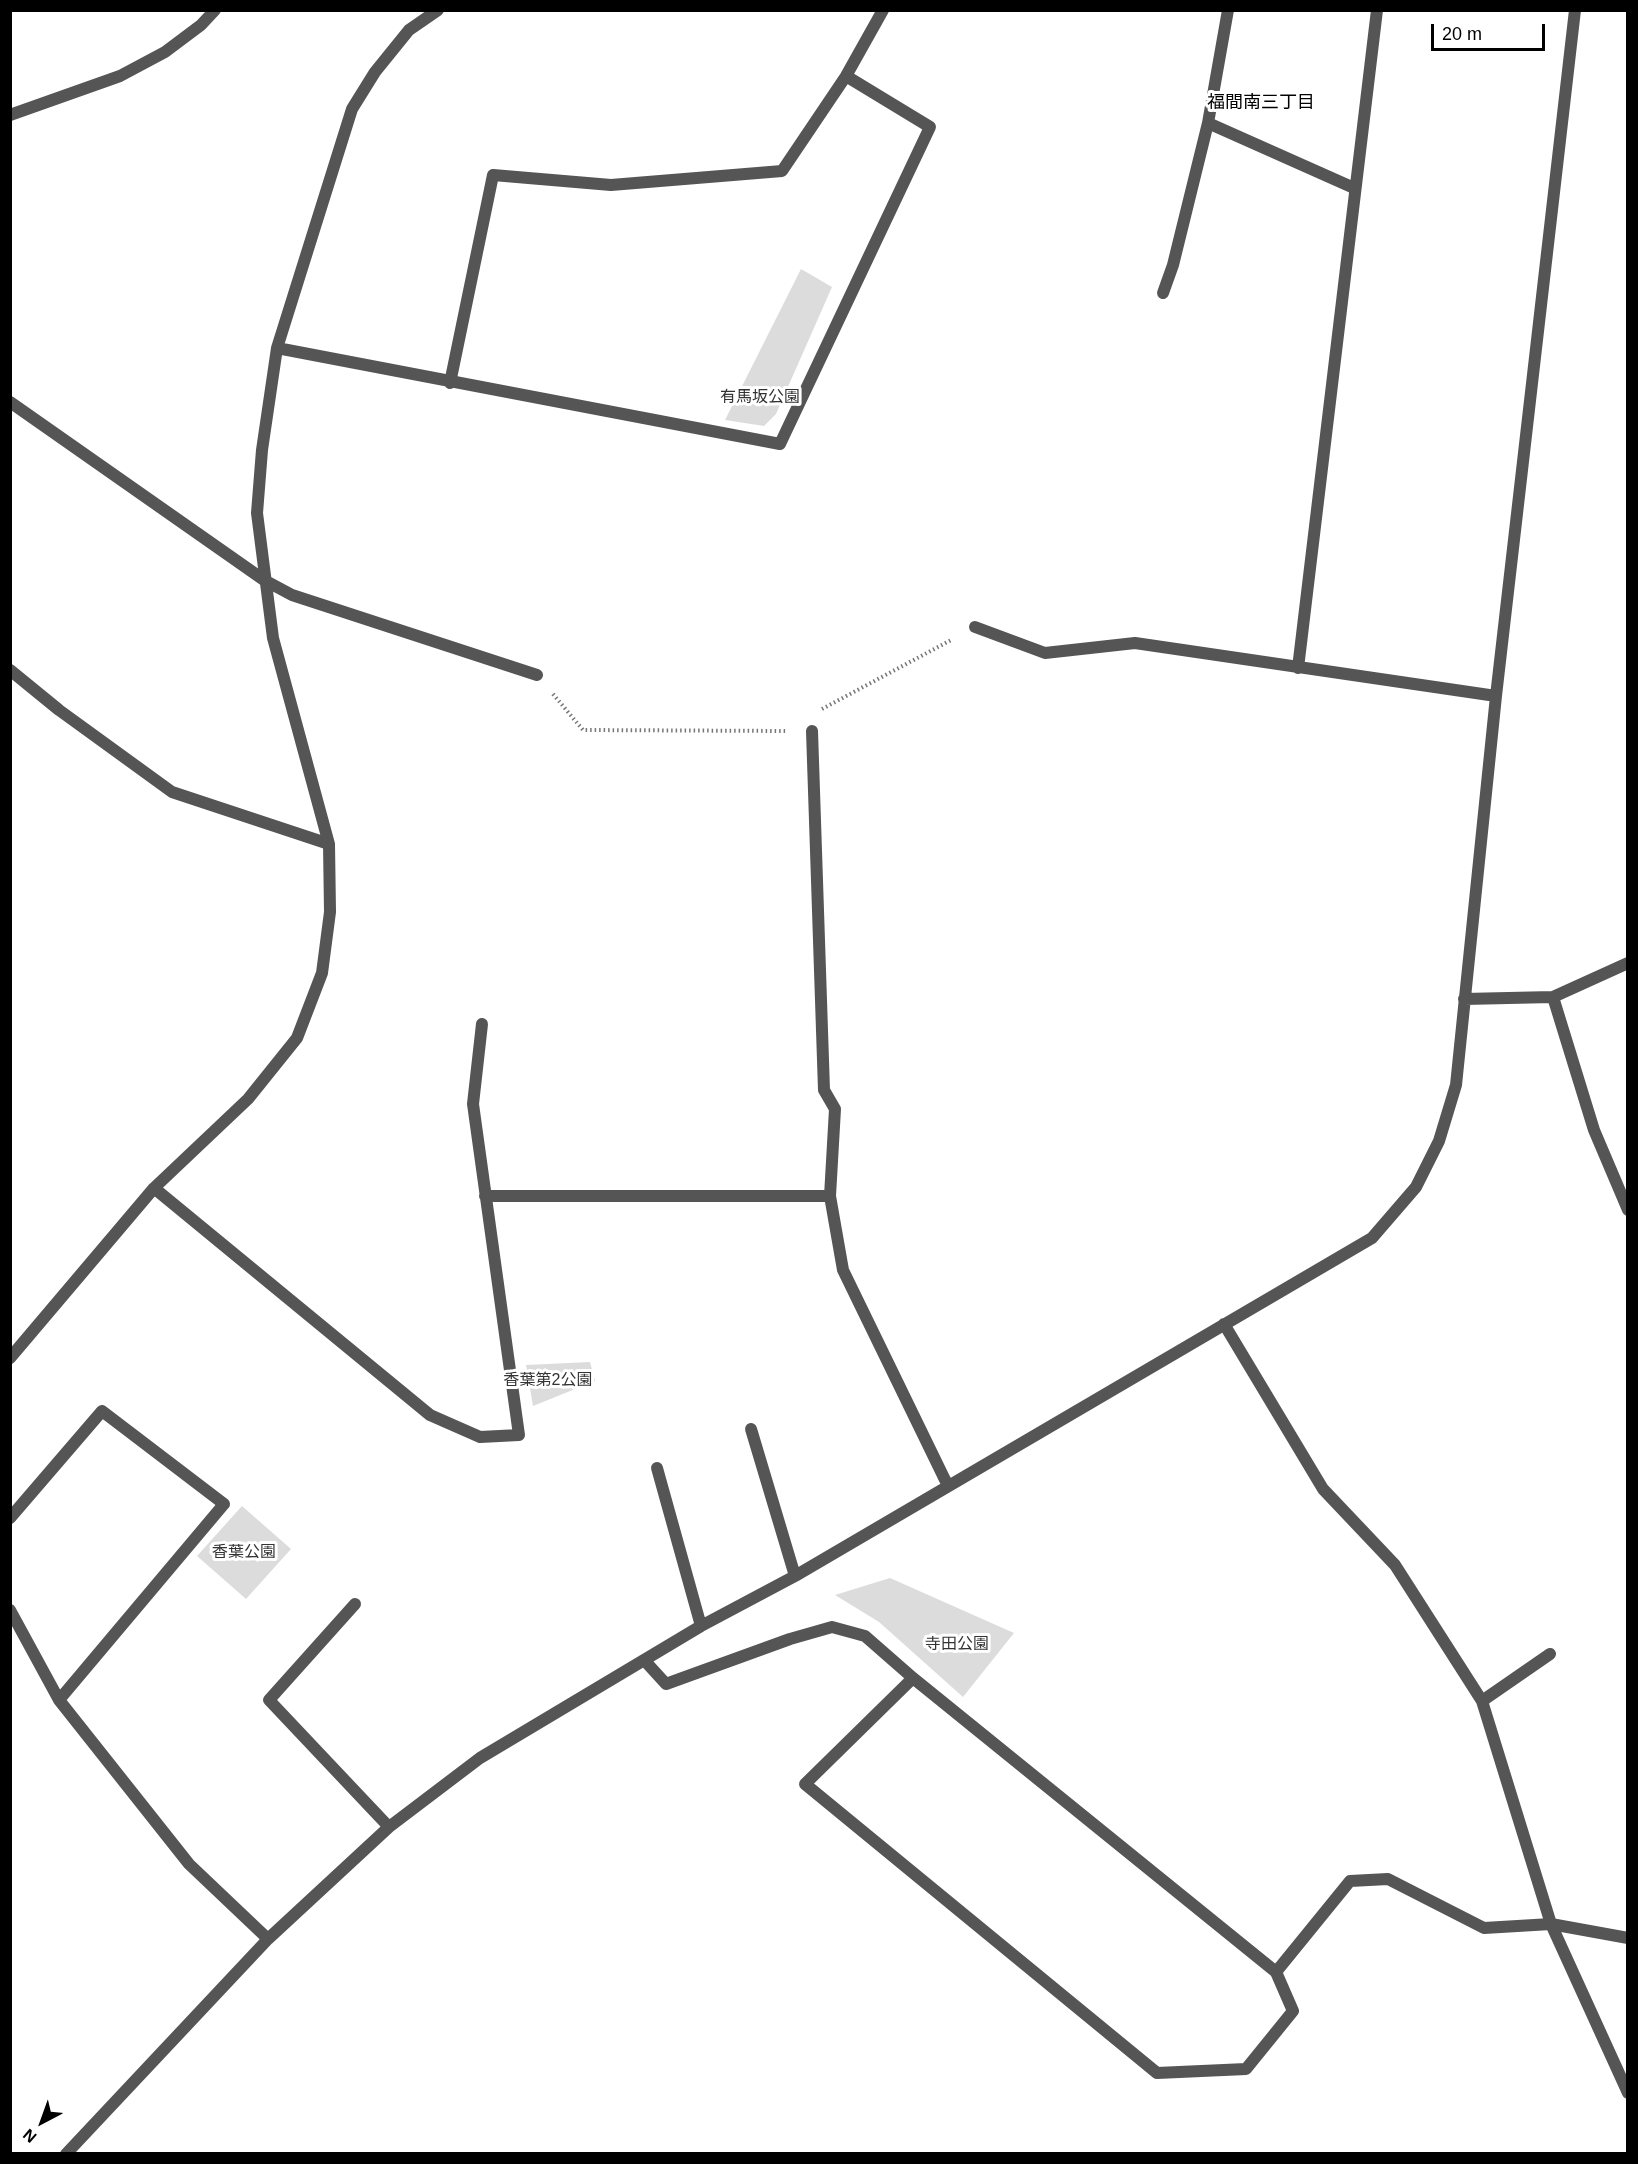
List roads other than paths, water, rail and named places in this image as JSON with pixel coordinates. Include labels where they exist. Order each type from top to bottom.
[{"type":"street","points":[[10,115],[120,76],[165,52],[201,25],[215,10]]},
{"type":"street","points":[[10,1358],[154,1188],[248,1099],[297,1038],[322,973],[330,912],[329,844],[273,638],[257,513],[262,450],[277,348],[352,109],[375,72],[409,30],[438,10]]},
{"type":"street","points":[[450,382],[493,175],[611,185],[782,171],[846,76],[883,10]]},
{"type":"street","points":[[1163,293],[1173,265],[1208,123],[1228,10]]},
{"type":"street","points":[[1298,668],[1377,10]]},
{"type":"street","points":[[66,2154],[268,1939],[389,1827],[480,1758],[701,1626],[795,1576],[1372,1238],[1416,1187],[1439,1141],[1456,1085],[1496,696],[1575,10]]},
{"type":"street","points":[[277,348],[780,444],[930,127],[846,76]]},
{"type":"street","points":[[1208,123],[1354,188]]},
{"type":"street","points":[[10,402],[264,580],[292,595],[537,675]]},
{"type":"street","points":[[975,627],[1045,653],[1135,643],[1496,696]]},
{"type":"street","points":[[10,670],[59,710],[172,792],[329,844]]},
{"type":"street","points":[[812,731],[824,1090],[835,1109],[830,1196],[843,1270],[948,1486]]},
{"type":"street","points":[[1464,999],[1553,997],[1628,963]]},
{"type":"street","points":[[1553,997],[1594,1130],[1628,1210]]},
{"type":"street","points":[[154,1188],[430,1415],[480,1437],[519,1435],[473,1104],[482,1024]]},
{"type":"street","points":[[485,1196],[830,1196]]},
{"type":"street","points":[[1224,1324],[1323,1489],[1395,1565],[1482,1701],[1551,1924],[1628,2093]]},
{"type":"street","points":[[10,1518],[102,1411],[224,1504],[59,1700]]},
{"type":"street","points":[[750,1429],[795,1576]]},
{"type":"street","points":[[657,1468],[701,1626]]},
{"type":"street","points":[[355,1604],[268,1700],[389,1827]]},
{"type":"street","points":[[10,1610],[59,1700],[189,1864],[268,1939]]},
{"type":"street","points":[[645,1661],[666,1684],[790,1639],[832,1627],[865,1636],[913,1678],[1276,1972],[1293,2011],[1246,2068],[1157,2073],[805,1784],[913,1678]]},
{"type":"street","points":[[1482,1701],[1550,1654]]},
{"type":"street","points":[[1276,1972],[1350,1881],[1388,1879],[1484,1928],[1551,1924],[1628,1938]]},
{"type":"district","name":"福間南三丁目","points":[[1261,103]]},
{"type":"park label","name":"有馬坂公園","points":[[760,398]]},
{"type":"park label","name":"香葉第2公園","points":[[548,1381]]},
{"type":"park label","name":"香葉公園","points":[[244,1553]]},
{"type":"park label","name":"寺田公園","points":[[957,1645]]}]
